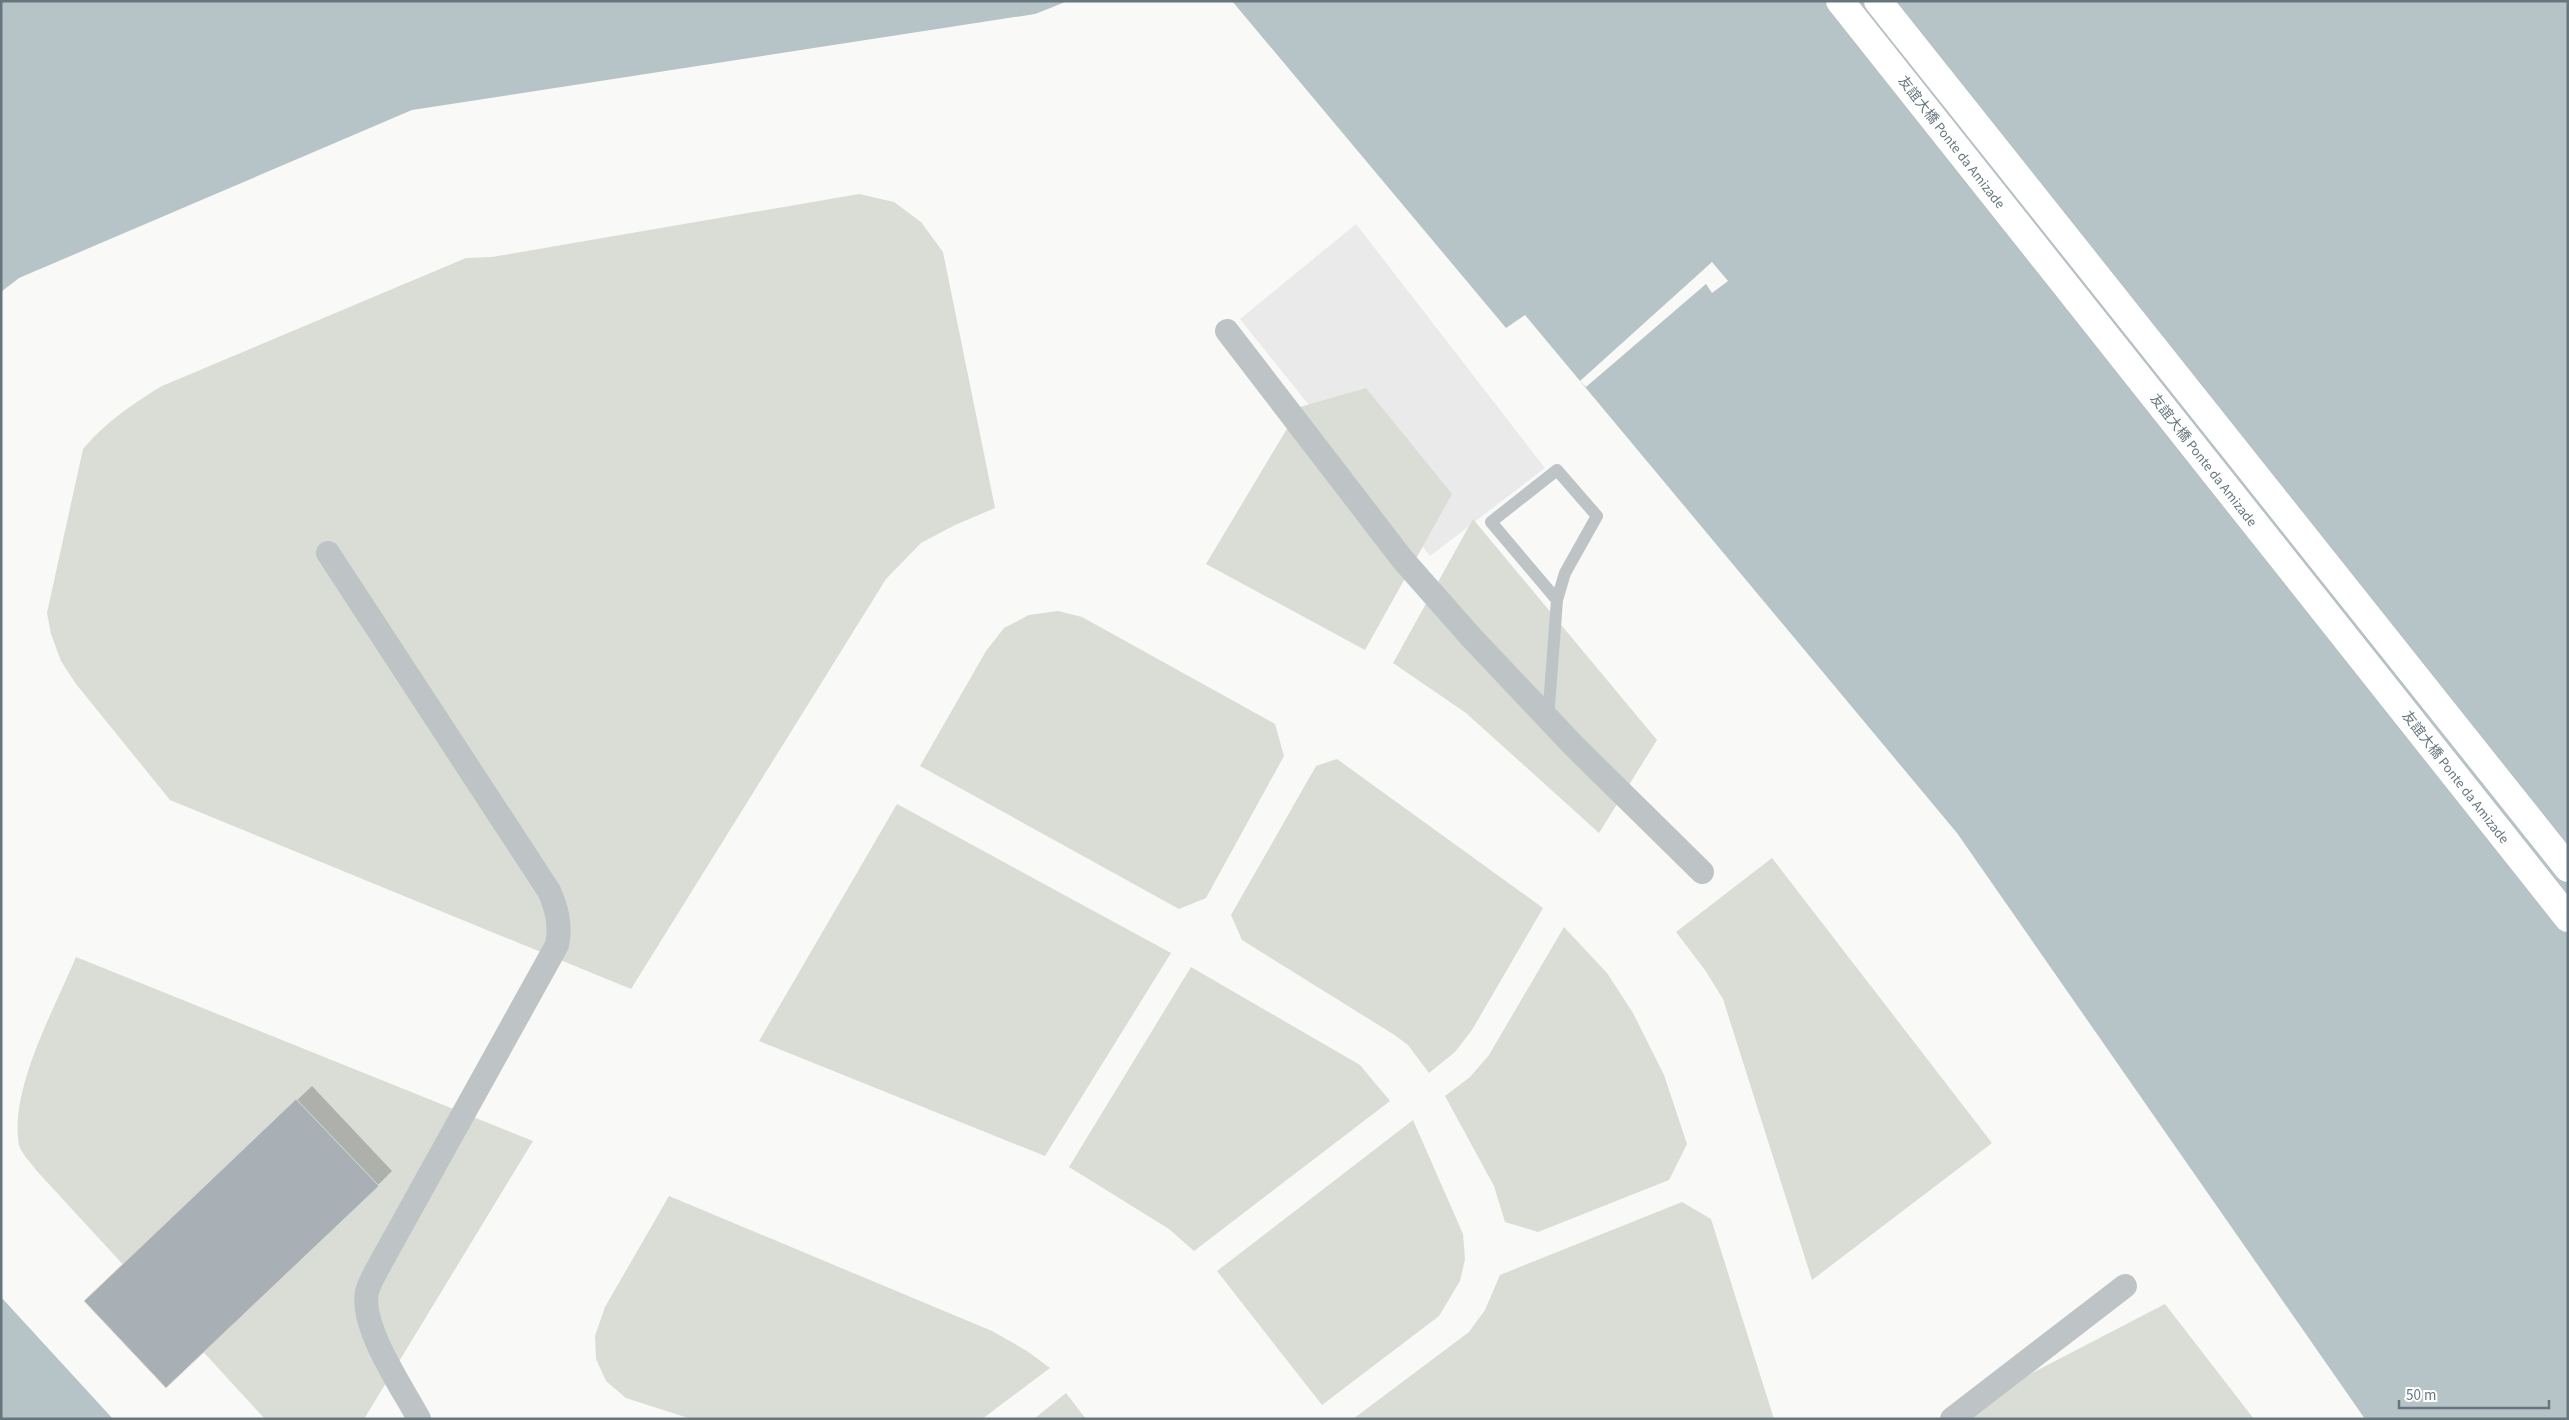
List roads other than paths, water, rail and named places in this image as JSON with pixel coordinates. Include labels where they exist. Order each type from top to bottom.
[{"type":"main road","name":"友誼大橋 Ponte da Amizade","points":[[1840,1],[2568,918]]},
{"type":"main road","name":"友誼大橋 Ponte da Amizade","points":[[1878,1],[2568,868]]},
{"type":"street","points":[[1227,331],[1403,560],[1548,719],[1702,872]]},
{"type":"street","points":[[328,553],[549,891],[556,907],[560,930],[557,945],[380,1264],[367,1292],[367,1316],[378,1343],[419,1419]]},
{"type":"street","points":[[1952,1419],[2125,1286]]},
{"type":"lane","points":[[1548,719],[1557,600],[1565,573],[1597,516],[1557,470],[1491,522],[1557,600]]}]
